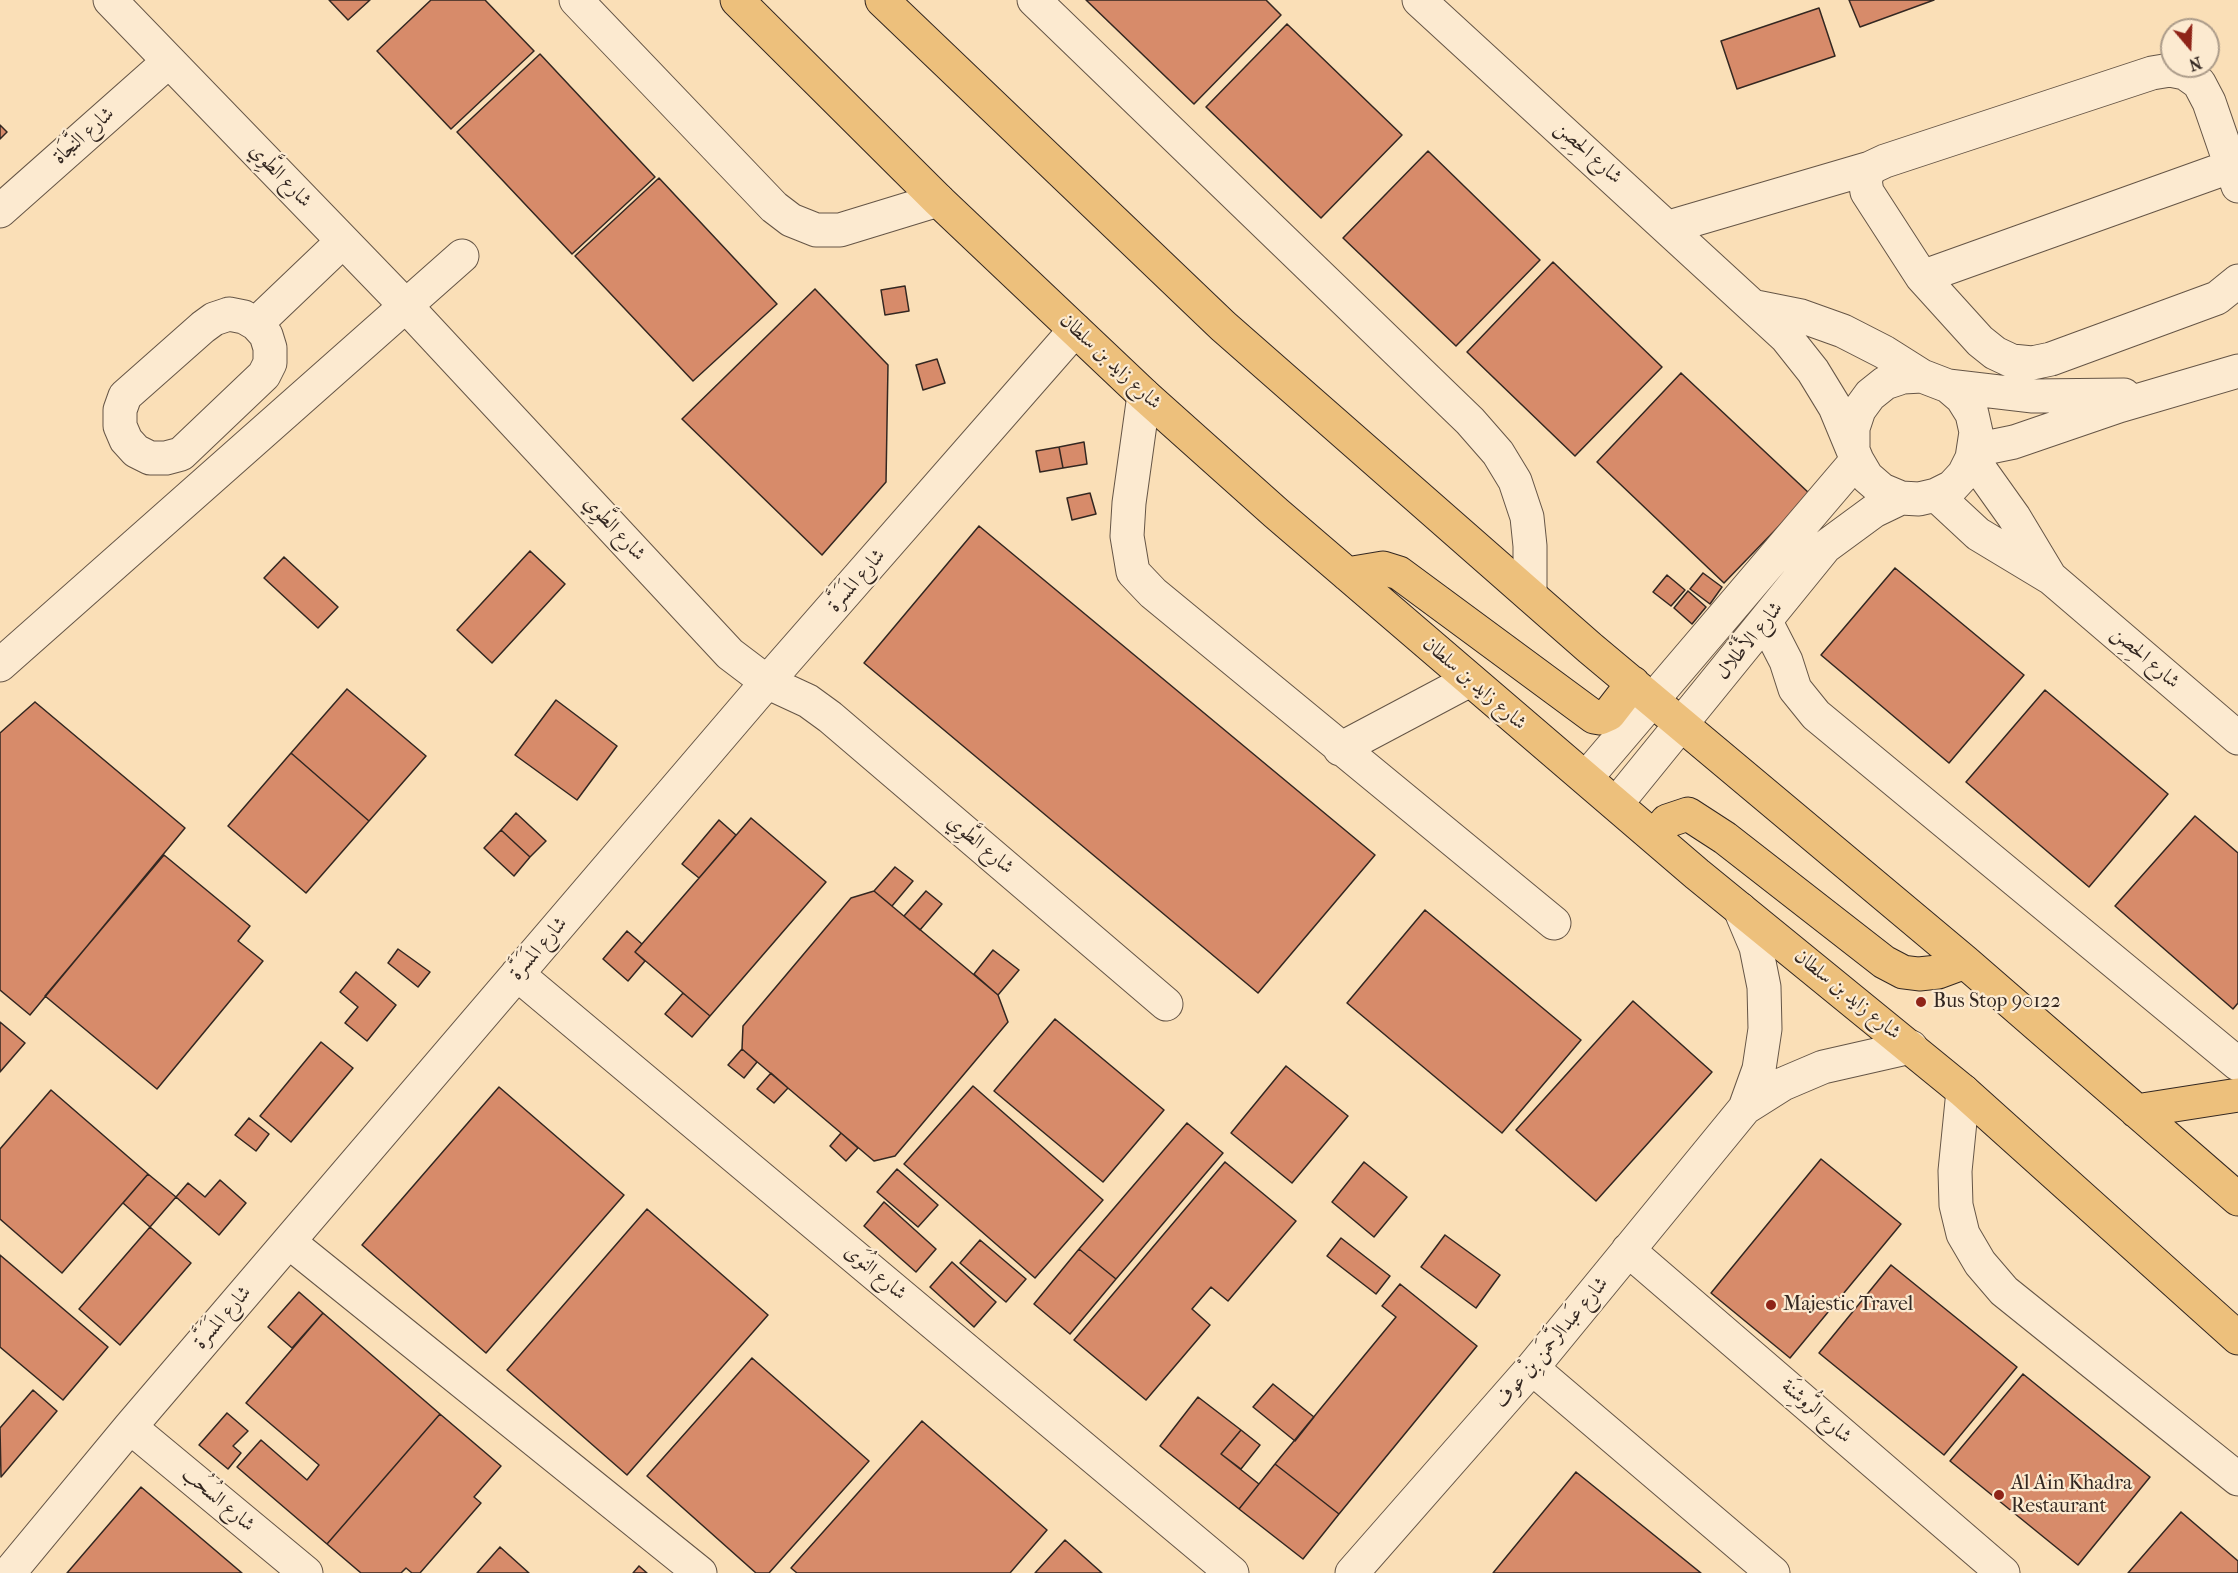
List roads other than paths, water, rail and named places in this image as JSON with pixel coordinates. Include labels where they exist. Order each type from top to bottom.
[{"type":"highway","name":"شارع زايد بن سلطان","points":[[736,0],[938,200],[1144,395],[1347,574],[1654,837],[1963,1091],[2238,1338]]},
{"type":"highway","points":[[882,0],[1223,326],[1530,595],[1965,962],[2238,1199]]},
{"type":"highway","points":[[1347,574],[1383,568],[1399,573],[1594,717],[1600,718],[1609,714],[1643,692]]},
{"type":"highway","points":[[1654,837],[1666,821],[1688,814],[1725,838],[1884,962],[1903,972],[1919,974],[1938,972],[1965,962]]},
{"type":"highway","points":[[2136,1111],[2238,1095]]},
{"type":"street","name":"شارع الطَّوِي","points":[[110,0],[406,306],[730,654],[767,682],[808,701],[830,717],[1166,1004]]},
{"type":"street","points":[[576,0],[774,207],[791,220],[816,230],[840,230],[938,200]]},
{"type":"street","points":[[1034,0],[1470,421],[1498,453],[1515,481],[1527,517],[1530,546],[1530,595]]},
{"type":"street","name":"شارع الحِصِن","points":[[1419,0],[1756,307],[1786,337],[1813,371],[1836,407],[1855,453]]},
{"type":"street","name":"شارع النَّجَاة","points":[[0,211],[168,62]]},
{"type":"street","points":[[1668,227],[1870,168],[2152,73],[2170,69],[2185,74],[2199,83],[2209,102],[2235,176],[1922,277]]},
{"type":"street","points":[[1870,168],[1865,180],[1867,192],[1922,277],[1995,353],[2012,361],[2032,363],[2051,359],[2217,298],[2238,282]]},
{"type":"street","points":[[256,324],[344,241]]},
{"type":"street","points":[[0,665],[462,256]]},
{"type":"street","points":[[1756,307],[1801,316],[1843,331],[1884,352],[1935,381],[1962,398],[1972,414],[1976,432],[1973,454],[1964,474],[1952,487],[1936,495],[1919,499],[1901,498],[1882,490],[1867,477],[1855,453],[1853,428],[1859,410],[1870,395],[1885,383],[1903,377],[1935,381],[2033,396],[2156,395]]},
{"type":"street","points":[[229,314],[244,317],[256,324],[266,335],[270,348],[270,363],[264,375],[181,454],[166,458],[150,458],[136,451],[126,440],[120,426],[120,410],[125,396],[202,327],[214,319],[229,314]]},
{"type":"street","name":"شارع المَسَرَّة","points":[[9,1573],[130,1427],[767,682],[1075,330]]},
{"type":"street","points":[[1973,454],[2238,371]]},
{"type":"street","points":[[1144,395],[1128,514],[1127,536],[1132,572],[1153,593],[1340,749],[1554,923]]},
{"type":"street","name":"شارع الأَطْلال","points":[[1586,778],[1643,692],[1855,453]]},
{"type":"street","name":"شارع الحِصِن","points":[[1973,454],[2051,578]]},
{"type":"street","name":"شارع الحِصِن","points":[[1936,495],[1978,534],[2051,578],[2238,738]]},
{"type":"street","name":"شارع الأَطْلال","points":[[1617,803],[1767,622],[1825,547],[1874,511],[1901,498]]},
{"type":"street","points":[[1767,622],[1786,661],[1795,689],[1816,715],[2238,1064]]},
{"type":"street","points":[[1340,749],[1470,680]]},
{"type":"street","name":"شارع عَبدالرَّحمَن بِنْ عوف","points":[[1740,909],[1756,947],[1764,987],[1765,1029],[1759,1069],[1745,1108]]},
{"type":"street","name":"شارع النُوَى","points":[[517,974],[1232,1573]]},
{"type":"street","name":"شارع عَبدالرَّحمَن بِنْ عوف","points":[[1352,1573],[1532,1368],[1745,1108],[1783,1084],[1823,1066],[1911,1047]]},
{"type":"street","points":[[1963,1091],[1955,1171],[1956,1204],[1963,1234],[1980,1263],[2004,1291],[2238,1479]]},
{"type":"street","points":[[288,1242],[700,1573]]},
{"type":"street","name":"شارع الرُّوشِنَة","points":[[1628,1250],[2003,1573]]},
{"type":"street","points":[[1532,1368],[1773,1573]]},
{"type":"street","name":"شارع السُحُب","points":[[130,1427],[306,1573]]},
{"type":"place","name":"Bus Stop 90122","points":[[1921,1002]]},
{"type":"place","name":"Majestic Travel","points":[[1771,1305]]},
{"type":"place","name":"Al Ain Khadra Restaurant","points":[[1999,1495]]}]
